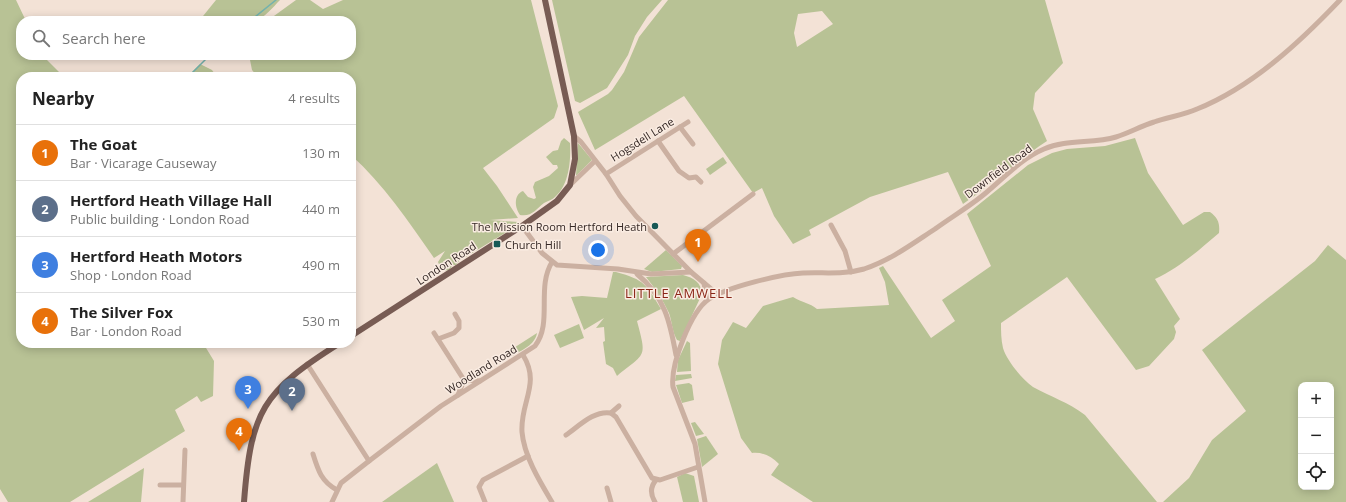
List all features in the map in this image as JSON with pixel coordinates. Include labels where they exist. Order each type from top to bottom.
[{"type":"main road","name":"London Road","points":[[356,333],[522,226],[557,201],[570,185],[575,159],[574,136],[545,0]]},
{"type":"main road","points":[[244,502],[252,438],[261,413],[279,388],[307,364],[332,348]]},
{"type":"street","name":"Downfield Road","points":[[707,300],[717,294],[761,280],[798,273],[851,272],[881,262],[907,248],[981,197],[1021,164],[1044,149],[1056,145],[1115,138],[1152,123],[1196,110],[1213,101],[1241,85],[1283,55],[1340,0]]},
{"type":"street","name":"Hogsdell Lane","points":[[606,174],[688,122]]},
{"type":"street","points":[[680,127],[693,144]]},
{"type":"street","points":[[574,136],[581,142],[606,174],[620,196],[636,216],[691,272],[717,294]]},
{"type":"street","points":[[658,141],[679,171],[689,178],[696,177],[701,182]]},
{"type":"street","points":[[570,185],[595,161]]},
{"type":"street","points":[[673,254],[753,194]]},
{"type":"street","points":[[831,225],[845,251],[851,272]]},
{"type":"street","points":[[522,226],[542,253],[552,262],[568,267],[618,269],[651,274],[691,272]]},
{"type":"street","name":"Woodland Road","points":[[332,502],[337,490],[347,477],[458,395],[535,346],[541,334],[544,281],[552,262]]},
{"type":"street","points":[[637,273],[648,283],[663,305],[668,316],[676,355]]},
{"type":"street","points":[[704,283],[707,300],[698,310],[676,355],[673,366],[672,387],[693,438],[705,502]]},
{"type":"street","points":[[438,339],[454,333],[459,328],[459,321],[455,314]]},
{"type":"street","points":[[434,332],[464,380]]},
{"type":"street","points":[[523,355],[529,366],[531,378],[522,426],[523,441],[528,456],[552,502]]},
{"type":"street","points":[[307,364],[369,461]]},
{"type":"street","points":[[464,380],[480,381]]},
{"type":"street","points":[[458,395],[464,380]]},
{"type":"street","points":[[611,413],[618,406]]},
{"type":"street","points":[[566,435],[597,413],[611,413],[616,417],[650,475],[656,480],[663,480],[698,467]]},
{"type":"street","points":[[183,502],[185,450]]},
{"type":"street","points":[[312,454],[320,476],[337,490]]},
{"type":"street","points":[[485,502],[479,487],[483,480],[528,456]]},
{"type":"street","points":[[655,502],[651,491],[656,480]]},
{"type":"street","points":[[160,485],[183,485]]},
{"type":"street","points":[[607,488],[611,502]]},
{"type":"green space","points":[[0,0],[16,0],[24,16],[16,16],[16,60],[47,60],[59,72],[16,72],[16,348],[206,348],[214,361],[213,396],[201,402],[197,396],[175,410],[185,431],[70,502],[8,502],[0,489]]},
{"type":"green space","points":[[216,0],[280,0],[267,14],[263,16],[203,16]]},
{"type":"green space","points":[[296,0],[310,0],[323,9],[343,0],[531,0],[558,106],[554,118],[483,168],[518,218],[490,220],[518,222],[518,225],[459,261],[449,270],[442,271],[438,262],[445,251],[434,258],[385,191],[356,160],[356,72],[254,72],[252,70],[250,60],[356,60],[356,16],[274,16]]},
{"type":"green space","points":[[552,0],[662,0],[647,17],[635,36],[628,55],[607,88],[580,103],[575,101]]},
{"type":"green space","points":[[668,0],[1045,0],[1063,63],[1035,93],[1033,109],[1047,141],[963,204],[948,172],[870,197],[809,230],[811,235],[793,244],[774,216],[762,188],[753,193],[684,96],[595,150],[578,112],[612,90],[624,72],[639,37]],"holes":[[[822,11],[833,24],[797,47],[794,33],[798,14]]]},
{"type":"green space","points":[[200,64],[213,72],[192,72]]},
{"type":"green space","points":[[564,138],[570,143],[569,165],[566,179],[560,192],[531,214],[520,215],[516,205],[518,195],[523,191],[528,197],[534,199],[536,198],[533,187],[535,182],[549,176],[558,168],[557,165],[553,165],[546,157],[553,151],[558,150],[561,141]]},
{"type":"green space","points":[[1135,138],[1148,173],[1183,225],[1204,212],[1210,212],[1215,216],[1219,224],[1219,233],[1181,264],[1155,279],[1180,319],[1174,326],[1176,332],[1174,339],[1149,366],[1136,370],[1067,277],[1001,323],[1001,336],[1005,353],[1011,364],[1020,375],[1033,387],[1079,410],[1085,415],[1157,502],[813,502],[771,475],[779,464],[767,455],[752,453],[741,438],[718,364],[722,340],[733,322],[746,328],[763,306],[793,297],[817,309],[889,305],[885,282],[879,268],[883,266],[931,338],[955,321],[942,300],[991,266],[967,214],[1028,165],[1052,153],[1067,149],[1105,146]]},
{"type":"green space","points":[[578,143],[592,160],[576,175]]},
{"type":"green space","points":[[723,157],[727,163],[710,175],[706,169]]},
{"type":"green space","points":[[1328,245],[1346,260],[1346,502],[1163,502],[1189,478],[1212,440],[1246,411],[1202,350],[1315,261]]},
{"type":"green space","points":[[666,250],[682,266],[681,269],[652,272],[644,269]]},
{"type":"green space","points":[[613,272],[633,278],[644,284],[661,309],[637,321],[642,342],[642,354],[634,363],[617,376],[613,368],[606,364],[603,342],[605,341],[604,327],[596,328],[604,318],[584,330],[571,297],[582,296],[607,298]]},
{"type":"green space","points":[[683,275],[696,281],[700,286],[702,294],[680,341],[675,337],[667,308],[659,294],[646,277]]},
{"type":"green space","points":[[579,324],[584,338],[560,348],[554,335]]},
{"type":"green space","points":[[537,333],[531,344],[512,356],[509,351]]},
{"type":"green space","points":[[687,341],[690,343],[691,371],[677,372],[678,360]]},
{"type":"green space","points":[[691,374],[692,378],[675,381],[676,375]]},
{"type":"green space","points":[[689,383],[692,385],[694,400],[682,403],[676,385]]},
{"type":"green space","points":[[695,422],[704,434],[696,436],[691,423]]},
{"type":"green space","points":[[706,436],[718,454],[702,467],[697,439]]},
{"type":"green space","points":[[437,463],[454,502],[382,502]]},
{"type":"green space","points":[[144,468],[141,502],[88,502]]},
{"type":"green space","points":[[685,473],[694,476],[699,502],[683,502],[677,477]]},
{"type":"waterway","points":[[256,16],[276,0]]},
{"type":"waterway","points":[[193,72],[205,60]]},
{"type":"place","name":"The Mission Room Hertford Heath","points":[[655,226]]},
{"type":"place","name":"Church Hill","points":[[497,244]]},
{"type":"place","name":"The Goat","points":[[698,262]]},
{"type":"place","name":"Hertford Heath Motors","points":[[248,409]]},
{"type":"place","name":"Hertford Heath Village Hall","points":[[292,411]]},
{"type":"place","name":"The Silver Fox","points":[[239,451]]},
{"type":"district","name":"LITTLE AMWELL","points":[[679,293]]}]
